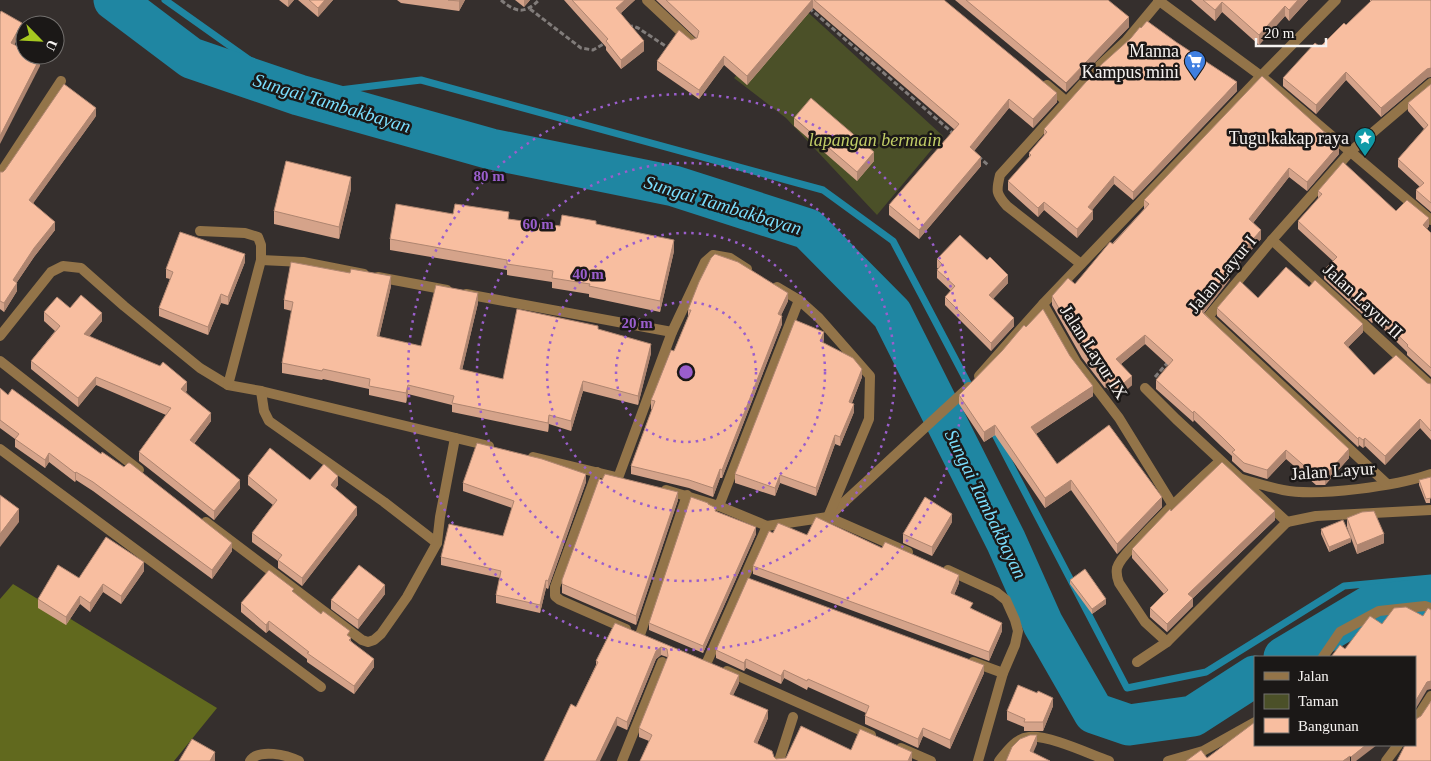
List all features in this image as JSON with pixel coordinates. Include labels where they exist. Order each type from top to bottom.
[{"type":"street","points":[[647,0],[692,42]]},
{"type":"street","points":[[1081,264],[1007,206],[996,190],[1000,175],[1097,68],[1126,41],[1159,0],[1261,76],[1431,220]]},
{"type":"street","points":[[652,486],[687,495],[767,526],[828,516],[970,386],[1043,304],[1336,0]]},
{"type":"street","points":[[1038,78],[1067,102]]},
{"type":"street","points":[[0,174],[61,81]]},
{"type":"street","name":"Jalan Layur I","points":[[1387,484],[1208,318],[1272,240],[1351,152],[1431,83]]},
{"type":"street","points":[[200,231],[245,233],[258,237],[261,245],[261,260],[228,385]]},
{"type":"street","name":"Jalan Layur II","points":[[1272,240],[1431,386]]},
{"type":"street","points":[[521,454],[622,479],[672,332],[705,262],[713,255],[730,258],[753,272]]},
{"type":"street","points":[[261,260],[303,262],[672,332]]},
{"type":"street","points":[[0,336],[51,272],[63,266],[81,268],[200,368],[228,385],[261,391],[502,450]]},
{"type":"street","points":[[768,281],[799,300],[820,318],[870,376],[869,419],[828,516]]},
{"type":"street","points":[[718,506],[799,300]]},
{"type":"street","name":"Jalan Layur IX","points":[[1043,304],[1076,362],[1119,418],[1172,504]]},
{"type":"street","points":[[0,361],[143,474]]},
{"type":"street","points":[[1145,388],[1238,478],[1287,522]]},
{"type":"street","points":[[261,391],[264,411],[269,421],[384,502],[437,543]]},
{"type":"street","points":[[198,516],[362,640],[368,642],[374,640],[407,597],[437,543],[455,438]]},
{"type":"street","points":[[0,449],[321,687]]},
{"type":"street","points":[[1167,642],[1145,622],[1119,583],[1116,577],[1117,569],[1120,562],[1172,504],[1220,460]]},
{"type":"street","points":[[597,472],[555,587],[555,596],[560,600],[645,637],[687,495]]},
{"type":"street","name":"Jalan Layur","points":[[1238,478],[1283,490],[1310,492],[1356,489],[1414,480],[1431,474]]},
{"type":"street","points":[[1137,662],[1167,642],[1287,522],[1316,516],[1431,510]]},
{"type":"street","points":[[828,516],[919,557]]},
{"type":"street","points":[[767,526],[749,580],[703,661],[877,737]]},
{"type":"street","points":[[936,565],[996,592],[1006,600],[1018,631],[978,761]]},
{"type":"street","points":[[1323,656],[1340,632],[1379,610],[1425,606],[1431,608]]},
{"type":"street","points":[[966,660],[1004,673]]},
{"type":"street","points":[[622,761],[662,662]]},
{"type":"street","points":[[1416,718],[1431,696]]},
{"type":"street","points":[[779,761],[793,717]]},
{"type":"street","points":[[1168,761],[1203,751],[1254,723]]},
{"type":"street","points":[[1000,761],[1010,746],[1028,736],[1048,738],[1109,761]]},
{"type":"street","points":[[895,745],[931,761]]},
{"type":"street","points":[[1386,761],[1397,746]]},
{"type":"street","points":[[250,761],[252,758],[270,753],[299,761]]},
{"type":"path","points":[[501,0],[522,11],[530,9],[539,0]]},
{"type":"path","points":[[808,6],[956,136]]},
{"type":"path","points":[[530,9],[586,50],[599,48],[613,38]]},
{"type":"path","points":[[626,28],[633,26],[638,28],[676,52],[692,42]]},
{"type":"path","points":[[978,156],[1000,175]]},
{"type":"path","points":[[1145,388],[1170,360]]},
{"type":"green space","name":"lapangan bermain","points":[[801,6],[943,136],[877,215],[786,118],[734,78]]},
{"type":"green space","points":[[13,584],[217,708],[174,761],[0,761],[0,599]]},
{"type":"building","points":[[309,0],[325,0],[318,8]]},
{"type":"building","points":[[572,0],[625,0],[616,8],[644,41],[621,60],[606,41],[608,39]]},
{"type":"building","points":[[666,0],[812,0],[747,76],[724,56],[699,90],[657,61],[679,30],[691,40],[697,38],[699,31]]},
{"type":"building","points":[[814,0],[944,0],[1057,93],[1033,119],[1009,99],[970,147],[981,157],[919,230],[889,205],[959,124]]},
{"type":"building","points":[[966,0],[1108,0],[1129,17],[1066,83]]},
{"type":"building","points":[[1203,0],[1298,0],[1289,10],[1285,6],[1259,35],[1222,2],[1215,10]]},
{"type":"building","points":[[1372,0],[1431,0],[1431,68],[1427,69],[1381,108],[1346,72],[1316,105],[1283,78],[1315,43],[1320,47],[1344,23],[1346,25]]},
{"type":"building","points":[[1,11],[15,19],[15,36],[11,43],[15,45],[15,65],[36,65],[0,136]]},
{"type":"building","points":[[1147,21],[1237,82],[1133,192],[1114,176],[1088,207],[1093,211],[1077,229],[1044,202],[1038,208],[1008,181],[1031,155],[1029,153],[1047,132],[1044,129],[1102,64]]},
{"type":"building","points":[[1262,76],[1339,145],[1307,182],[1289,168],[1249,219],[1261,230],[1228,268],[1230,270],[1201,307],[1203,313],[1349,449],[1325,476],[1316,476],[1286,450],[1267,470],[1244,463],[1232,452],[1235,450],[1221,436],[1156,380],[1173,360],[1145,335],[1116,359],[1132,376],[1116,390],[1082,349],[1052,296],[1068,278],[1075,284],[1110,242],[1113,244],[1149,204],[1144,200]]},
{"type":"building","points":[[64,84],[96,108],[29,200],[55,222],[34,248],[13,280],[17,283],[4,303],[0,301],[0,172],[5,170]]},
{"type":"building","points":[[1431,84],[1431,203],[1416,190],[1424,183],[1398,159],[1428,125],[1408,103]]},
{"type":"building","points":[[811,98],[874,152],[857,172],[794,118]]},
{"type":"building","points":[[286,161],[351,177],[339,227],[274,211]]},
{"type":"building","points":[[1343,162],[1396,211],[1407,200],[1429,218],[1423,225],[1431,233],[1431,368],[1374,312],[1372,314],[1324,270],[1337,257],[1298,221],[1322,194],[1318,191]]},
{"type":"building","points":[[396,204],[453,214],[455,204],[509,212],[508,219],[560,226],[562,215],[596,221],[596,224],[674,240],[660,301],[589,286],[590,284],[552,278],[553,271],[507,264],[507,260],[390,239]]},
{"type":"building","points":[[180,232],[245,254],[228,297],[221,294],[208,327],[159,308],[173,272],[166,269]]},
{"type":"building","points":[[960,235],[987,260],[990,257],[1008,275],[989,295],[1014,318],[991,343],[945,297],[955,286],[937,270],[942,264],[937,259]]},
{"type":"building","points":[[715,254],[738,262],[788,293],[778,314],[782,316],[722,470],[720,469],[713,488],[689,480],[631,466],[655,401],[651,400],[671,350],[674,351],[691,310],[688,310],[699,282]]},
{"type":"building","points":[[291,262],[350,273],[351,269],[391,276],[377,336],[421,346],[436,285],[478,293],[460,369],[503,379],[517,309],[598,326],[598,329],[651,344],[638,396],[583,381],[571,421],[549,415],[548,423],[452,403],[454,396],[408,385],[406,393],[369,386],[370,379],[282,363],[293,302],[284,300]]},
{"type":"building","points":[[1286,267],[1309,287],[1315,280],[1363,324],[1344,343],[1374,375],[1396,355],[1427,383],[1431,384],[1431,431],[1420,419],[1385,456],[1365,438],[1363,440],[1359,437],[1358,439],[1217,308],[1240,281],[1258,298]]},
{"type":"building","points":[[81,295],[102,313],[84,334],[160,366],[163,362],[187,382],[181,389],[211,413],[190,440],[240,480],[214,511],[139,452],[171,408],[96,377],[78,398],[31,361],[60,326],[44,312],[57,297],[70,308]]},
{"type":"building","points":[[1043,309],[1070,356],[1093,386],[1031,427],[1057,464],[1109,425],[1162,497],[1117,544],[1071,480],[1045,498],[995,425],[984,432],[959,395],[1002,351],[1024,325],[1026,327]]},
{"type":"building","points":[[795,320],[824,332],[820,341],[853,358],[862,369],[849,402],[854,404],[840,437],[835,435],[816,488],[780,475],[775,488],[735,474]]},
{"type":"building","points":[[0,388],[8,395],[12,389],[101,454],[102,452],[124,467],[130,463],[232,543],[212,570],[93,482],[75,473],[49,453],[45,460],[15,439],[19,434],[0,420]]},
{"type":"building","points":[[477,443],[542,459],[586,474],[548,581],[546,580],[540,605],[496,595],[501,571],[441,557],[449,524],[503,536],[514,501],[463,483]]},
{"type":"building","points":[[270,448],[310,480],[324,464],[338,476],[331,485],[357,507],[302,578],[278,560],[282,555],[252,533],[277,500],[248,476]]},
{"type":"building","points":[[1222,462],[1275,511],[1188,594],[1193,598],[1167,624],[1150,608],[1168,590],[1132,549],[1170,509],[1171,511]]},
{"type":"building","points":[[605,474],[678,492],[636,616],[562,584],[599,479],[602,480]]},
{"type":"building","points":[[1431,477],[1431,498],[1426,499],[1419,480]]},
{"type":"building","points":[[0,495],[19,509],[0,534]]},
{"type":"building","points":[[691,497],[708,503],[716,508],[715,511],[756,527],[703,646],[649,623]]},
{"type":"building","points":[[925,497],[952,514],[932,547],[903,534]]},
{"type":"building","points":[[1374,511],[1384,534],[1357,545],[1347,518],[1362,512]]},
{"type":"building","points":[[816,517],[882,548],[885,542],[959,575],[951,593],[973,603],[970,608],[1002,623],[989,652],[753,566],[769,531],[773,533],[778,523],[807,535]]},
{"type":"building","points":[[1343,520],[1351,538],[1329,547],[1321,529]]},
{"type":"building","points":[[106,537],[144,562],[121,596],[103,584],[90,603],[80,596],[66,617],[38,599],[58,565],[79,578]]},
{"type":"building","points":[[359,565],[385,585],[358,620],[331,600]]},
{"type":"building","points":[[1085,569],[1106,599],[1092,609],[1070,580]]},
{"type":"building","points":[[269,570],[294,589],[292,591],[321,614],[323,611],[350,631],[347,635],[351,638],[349,640],[374,659],[354,686],[307,653],[309,652],[269,621],[266,625],[241,603]]},
{"type":"building","points":[[748,578],[984,665],[950,740],[923,728],[918,739],[865,716],[869,706],[808,679],[807,681],[784,670],[781,676],[746,659],[744,663],[716,650]]},
{"type":"building","points":[[1406,607],[1423,616],[1428,608],[1431,610],[1431,681],[1427,682],[1416,700],[1416,656],[1332,656],[1340,645],[1345,649],[1370,616],[1382,624],[1394,608]]},
{"type":"building","points":[[615,623],[739,675],[730,694],[768,710],[754,742],[772,751],[776,759],[786,758],[801,726],[851,750],[860,729],[912,752],[908,761],[640,761],[652,735],[639,728],[668,656],[667,649],[661,647],[656,651],[627,722],[617,717],[596,761],[544,761],[571,704],[576,707]]},
{"type":"building","points":[[1018,685],[1053,698],[1043,722],[1024,722],[1025,719],[1007,711]]},
{"type":"building","points":[[1431,701],[1431,761],[1397,761],[1404,746],[1416,746],[1416,719],[1421,716]]},
{"type":"building","points":[[1254,723],[1254,746],[1365,746],[1343,761],[1186,761],[1201,750],[1207,758]]},
{"type":"building","points":[[1030,735],[1037,735],[1030,751],[1050,761],[1006,761],[1012,747],[1020,739]]},
{"type":"building","points":[[192,739],[215,752],[210,761],[179,761]]},
{"type":"waterway","name":"Sungai Tambakbayan","points":[[114,0],[191,58],[299,95],[491,149],[674,186],[808,229],[892,314],[1006,541],[1043,624],[1094,713],[1129,725],[1193,716],[1254,677]]},
{"type":"waterway","points":[[165,0],[299,95],[421,80],[823,190],[893,241],[971,389]]},
{"type":"waterway","points":[[991,427],[1127,688],[1206,672],[1344,586],[1431,578]]},
{"type":"waterway","name":"Sungai Tambakbayan","points":[[1286,656],[1371,605],[1431,598]]},
{"type":"place","name":"Manna Kampus mini","points":[[1195,80]]},
{"type":"place","name":"Tugu kakap raya","points":[[1365,157]]}]
